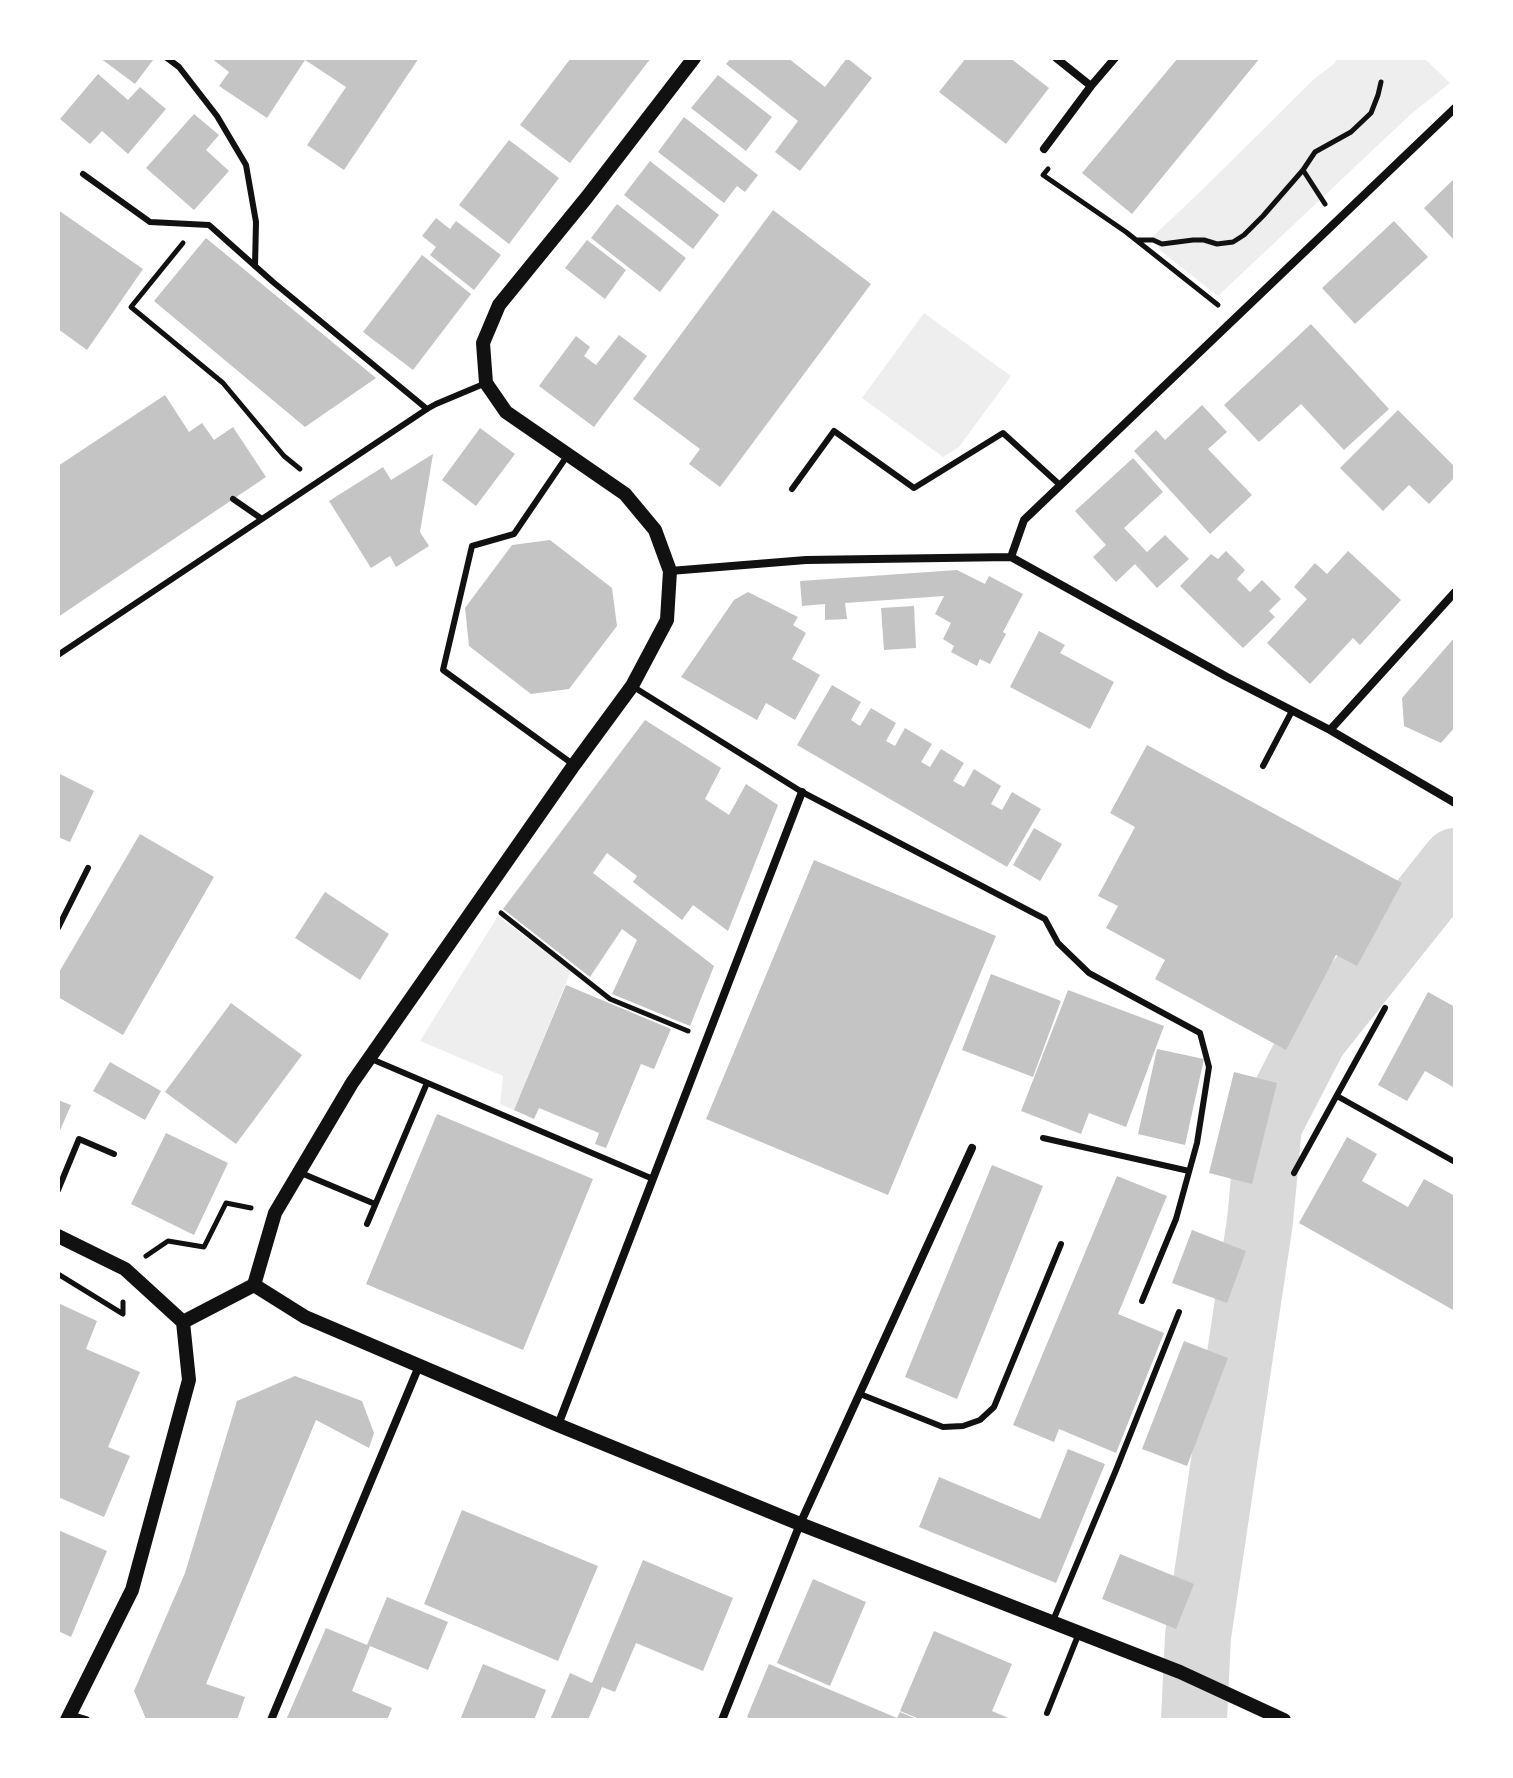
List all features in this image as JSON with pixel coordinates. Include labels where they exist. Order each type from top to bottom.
[{"type":"street","points":[[183,1322],[254,1285],[275,1213],[352,1083],[632,686],[667,620],[670,571],[655,530],[625,494],[506,412],[486,383],[483,343],[499,305],[694,58]]},
{"type":"street","points":[[1056,58],[1091,86]]},
{"type":"street","points":[[1044,149],[1115,58]]},
{"type":"street","points":[[1011,557],[1024,520],[1455,108]]},
{"type":"street","points":[[670,571],[806,560],[1011,557],[1227,677],[1330,730],[1454,802]]},
{"type":"street","points":[[1330,730],[1455,592]]},
{"type":"street","points":[[558,1425],[802,792]]},
{"type":"street","points":[[722,1720],[800,1524],[972,1148]]},
{"type":"street","points":[[58,1236],[125,1269],[183,1322],[189,1380],[132,1590],[68,1717],[86,1720]]},
{"type":"street","points":[[254,1285],[305,1317],[558,1425],[800,1524],[1180,1672],[1278,1717]]},
{"type":"street","points":[[271,1720],[419,1366]]},
{"type":"lane","points":[[167,58],[179,67],[217,116],[246,165],[256,222],[255,266]]},
{"type":"lane","points":[[83,174],[150,222],[209,225],[427,409]]},
{"type":"lane","points":[[58,655],[427,409],[486,383]]},
{"type":"lane","points":[[792,489],[834,431],[914,488],[1003,433],[1060,485]]},
{"type":"lane","points":[[568,455],[514,534],[472,546],[443,670],[574,765]]},
{"type":"lane","points":[[233,499],[262,519]]},
{"type":"lane","points":[[632,686],[802,792],[1045,919],[1058,943],[1089,973],[1200,1033],[1209,1067],[1197,1143],[1176,1219],[1142,1301]]},
{"type":"lane","points":[[1263,766],[1292,711]]},
{"type":"lane","points":[[58,928],[88,868]]},
{"type":"lane","points":[[1294,1173],[1385,1008]]},
{"type":"lane","points":[[369,1058],[653,1179]]},
{"type":"lane","points":[[367,1224],[427,1083]]},
{"type":"lane","points":[[1337,1096],[1455,1162]]},
{"type":"lane","points":[[1043,1138],[1189,1171]]},
{"type":"lane","points":[[58,1190],[79,1139],[114,1154]]},
{"type":"lane","points":[[300,1172],[375,1204]]},
{"type":"lane","points":[[860,1394],[943,1427],[963,1426],[980,1420],[994,1407],[1061,1244]]},
{"type":"lane","points":[[1052,1623],[1179,1312]]},
{"type":"lane","points":[[1047,1713],[1079,1633]]},
{"type":"path","points":[[1135,240],[1153,240],[1162,244],[1204,240],[1217,244],[1233,242],[1244,235],[1303,170],[1315,152],[1351,132],[1371,113],[1381,82]]},
{"type":"path","points":[[1044,149],[1056,157],[1043,175],[1135,240],[1234,319]]},
{"type":"path","points":[[1303,170],[1337,221]]},
{"type":"path","points":[[199,224],[131,307],[223,383],[284,456]]},
{"type":"path","points":[[482,898],[610,999],[707,1038]]},
{"type":"path","points":[[58,1274],[123,1314],[125,1269],[168,1241],[204,1247],[226,1203],[275,1213]]},
{"type":"shaded area","points":[[1337,58],[1424,58],[1450,83],[1411,114],[1218,296],[1150,239]]},
{"type":"shaded area","points":[[924,313],[1011,376],[959,447],[943,457],[862,398]]},
{"type":"shaded area","points":[[498,916],[571,971],[514,1110],[500,1104],[503,1076],[420,1041]]},
{"type":"building","points":[[100,58],[150,58],[153,60],[135,84]]},
{"type":"building","points":[[211,58],[419,58],[344,170],[307,145],[346,87],[305,60],[267,118],[219,86],[229,72]]},
{"type":"building","points":[[571,58],[651,58],[570,163],[520,125]]},
{"type":"building","points":[[731,58],[788,58],[825,87],[847,58],[872,78],[800,171],[775,152],[798,121],[726,64]]},
{"type":"building","points":[[966,58],[1010,58],[1049,88],[1006,144],[939,92]]},
{"type":"building","points":[[1178,58],[1260,58],[1132,214],[1082,173]]},
{"type":"building","points":[[98,74],[128,100],[140,87],[166,109],[128,154],[102,131],[90,144],[60,119]]},
{"type":"building","points":[[718,75],[772,117],[746,151],[691,108]]},
{"type":"building","points":[[194,114],[219,135],[206,150],[229,171],[194,210],[146,168]]},
{"type":"building","points":[[684,117],[758,175],[745,192],[737,186],[724,203],[658,152]]},
{"type":"building","points":[[509,140],[559,178],[509,244],[459,205]]},
{"type":"building","points":[[650,161],[719,215],[693,249],[624,195]]},
{"type":"building","points":[[1455,178],[1455,241],[1424,208]]},
{"type":"building","points":[[617,204],[686,258],[660,292],[591,238]]},
{"type":"building","points":[[58,210],[143,269],[87,350],[58,329]]},
{"type":"building","points":[[773,210],[871,284],[720,487],[689,464],[700,449],[633,399]]},
{"type":"building","points":[[436,218],[450,229],[456,221],[501,255],[474,290],[430,255],[436,247],[422,236]]},
{"type":"building","points":[[1394,221],[1428,257],[1355,324],[1322,288]]},
{"type":"building","points":[[206,238],[376,378],[305,427],[154,301]]},
{"type":"building","points":[[587,240],[626,270],[605,299],[565,268]]},
{"type":"building","points":[[422,255],[471,294],[413,370],[363,332]]},
{"type":"building","points":[[1311,324],[1389,409],[1344,450],[1301,404],[1259,442],[1224,405]]},
{"type":"building","points":[[619,335],[647,356],[594,427],[539,386],[576,336],[590,347],[584,356],[596,365]]},
{"type":"building","points":[[165,395],[189,432],[202,423],[214,440],[233,427],[266,477],[58,617],[58,466]]},
{"type":"building","points":[[1202,405],[1227,432],[1208,449],[1252,495],[1210,534],[1134,451],[1156,430],[1165,440]]},
{"type":"building","points":[[1398,410],[1455,467],[1455,477],[1429,504],[1409,485],[1383,511],[1340,468]]},
{"type":"building","points":[[480,428],[515,454],[476,506],[442,480]]},
{"type":"building","points":[[433,454],[420,532],[429,546],[396,567],[390,556],[371,568],[329,501],[383,467],[391,480]]},
{"type":"building","points":[[1133,458],[1163,492],[1124,528],[1147,552],[1165,535],[1189,559],[1157,588],[1135,564],[1116,582],[1093,557],[1106,545],[1075,511]]},
{"type":"building","points":[[550,540],[612,588],[617,626],[569,689],[531,694],[469,646],[465,608],[512,545]]},
{"type":"building","points":[[1226,551],[1245,570],[1237,579],[1250,592],[1262,580],[1281,599],[1269,611],[1275,617],[1243,648],[1180,586],[1211,554],[1218,559]]},
{"type":"building","points":[[1348,551],[1401,600],[1360,645],[1353,638],[1310,684],[1267,643],[1307,599],[1294,587],[1315,563],[1327,574]]},
{"type":"building","points":[[957,570],[985,584],[989,576],[1023,594],[990,664],[980,659],[977,666],[951,652],[954,646],[943,639],[951,623],[935,614],[944,596],[845,603],[847,619],[825,620],[825,604],[802,606],[800,581]]},
{"type":"building","points":[[748,592],[798,617],[793,625],[806,633],[792,659],[820,675],[795,720],[766,703],[757,720],[681,677],[734,600]]},
{"type":"building","points":[[914,606],[916,648],[884,650],[881,608]]},
{"type":"building","points":[[1039,631],[1065,645],[1060,653],[1114,682],[1090,729],[1010,687]]},
{"type":"building","points":[[1455,637],[1455,727],[1441,743],[1404,726],[1402,698]]},
{"type":"building","points":[[832,685],[861,702],[851,720],[860,726],[871,708],[896,723],[886,741],[895,746],[905,728],[932,744],[921,762],[930,767],[941,749],[964,763],[953,781],[964,787],[974,769],[1001,786],[991,804],[1002,810],[1012,792],[1041,809],[1007,867],[797,745]]},
{"type":"building","points":[[645,720],[721,768],[705,799],[729,815],[746,784],[778,805],[728,931],[693,905],[682,920],[633,882],[637,876],[607,853],[593,873],[714,966],[690,1026],[612,994],[637,940],[622,929],[590,977],[503,909]]},
{"type":"building","points":[[1147,745],[1402,883],[1357,966],[1336,955],[1286,1050],[1155,979],[1165,960],[1106,928],[1118,906],[1098,896],[1135,827],[1110,813]]},
{"type":"building","points":[[58,773],[94,791],[70,842],[58,837]]},
{"type":"building","points":[[1034,828],[1062,844],[1040,881],[1013,865]]},
{"type":"building","points":[[140,834],[214,877],[123,1035],[58,997],[58,974]]},
{"type":"building","points":[[814,860],[996,936],[888,1195],[706,1119]]},
{"type":"building","points":[[325,892],[389,934],[360,980],[295,938]]},
{"type":"building","points":[[991,974],[1061,1001],[1033,1077],[962,1050]]},
{"type":"building","points":[[566,985],[671,1029],[654,1069],[641,1064],[606,1148],[595,1144],[599,1133],[539,1108],[534,1119],[514,1110]]},
{"type":"building","points":[[1068,990],[1164,1026],[1126,1127],[1089,1113],[1081,1134],[1021,1111]]},
{"type":"building","points":[[1428,992],[1455,1007],[1455,1088],[1425,1071],[1407,1101],[1378,1085]]},
{"type":"building","points":[[231,1003],[302,1055],[236,1144],[165,1092]]},
{"type":"building","points":[[1157,1049],[1204,1059],[1185,1145],[1138,1134]]},
{"type":"building","points":[[110,1062],[161,1091],[145,1120],[93,1091]]},
{"type":"building","points":[[1234,1072],[1277,1083],[1252,1184],[1209,1173]]},
{"type":"building","points":[[58,1100],[71,1105],[58,1135]]},
{"type":"building","points":[[437,1114],[593,1179],[523,1350],[366,1284]]},
{"type":"building","points":[[166,1133],[228,1163],[194,1235],[131,1204]]},
{"type":"building","points":[[1347,1137],[1377,1154],[1362,1181],[1408,1207],[1424,1179],[1455,1196],[1455,1311],[1299,1223]]},
{"type":"building","points":[[992,1165],[1043,1186],[957,1399],[905,1377]]},
{"type":"building","points":[[1117,1176],[1167,1196],[1118,1314],[1164,1333],[1116,1453],[1059,1429],[1054,1442],[1013,1425]]},
{"type":"building","points":[[1192,1230],[1246,1251],[1227,1303],[1172,1283]]},
{"type":"building","points":[[58,1303],[97,1321],[86,1349],[140,1372],[108,1447],[130,1456],[104,1517],[58,1497]]},
{"type":"building","points":[[1184,1341],[1228,1358],[1187,1466],[1142,1449]]},
{"type":"building","points":[[295,1376],[362,1401],[374,1433],[369,1448],[316,1420],[206,1684],[245,1697],[237,1720],[146,1719],[134,1691],[185,1573],[237,1401]]},
{"type":"building","points":[[1068,1449],[1105,1464],[1056,1583],[919,1527],[939,1477],[1040,1519]]},
{"type":"building","points":[[462,1510],[598,1566],[558,1661],[424,1604]]},
{"type":"building","points":[[58,1530],[107,1551],[71,1637],[58,1631]]},
{"type":"building","points":[[1120,1554],[1194,1584],[1176,1629],[1102,1599]]},
{"type":"building","points":[[643,1560],[733,1598],[703,1671],[636,1643],[615,1692],[602,1687],[588,1720],[550,1720],[570,1673],[592,1683]]},
{"type":"building","points":[[813,1579],[866,1602],[830,1686],[777,1663]]},
{"type":"building","points":[[387,1597],[448,1622],[428,1670],[370,1646],[352,1691],[392,1708],[387,1720],[286,1720],[326,1628],[367,1645]]},
{"type":"building","points":[[934,1631],[1012,1664],[992,1711],[1013,1720],[922,1720],[900,1711]]},
{"type":"building","points":[[483,1664],[546,1690],[534,1720],[460,1720]]},
{"type":"building","points":[[769,1664],[897,1718],[900,1712],[919,1720],[753,1720],[747,1717]]},
{"type":"waterway","points":[[1194,1720],[1198,1636],[1260,1221],[1269,1125],[1314,1038],[1455,861]]}]
